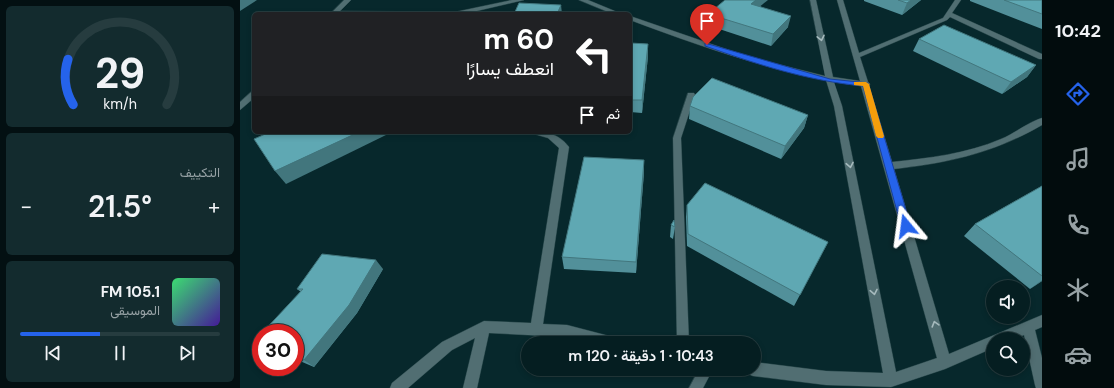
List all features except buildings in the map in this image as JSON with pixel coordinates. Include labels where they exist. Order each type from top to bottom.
[{"type":"street","points":[[336,12],[348,0]]},
{"type":"street","points":[[465,12],[522,0]]},
{"type":"street","points":[[582,0],[614,12]]},
{"type":"street","points":[[813,0],[830,81],[838,106],[892,380]]},
{"type":"street","points":[[840,0],[866,84],[945,362]]},
{"type":"street","points":[[857,56],[946,19],[958,0]]},
{"type":"street","points":[[949,14],[1042,57]]},
{"type":"street","points":[[632,19],[752,60],[830,81],[866,84]]},
{"type":"street","points":[[683,336],[676,138],[691,95]]},
{"type":"street","points":[[240,107],[252,96]]},
{"type":"street","points":[[889,166],[943,160],[989,149],[1042,121]]},
{"type":"street","points":[[536,330],[564,147],[550,136],[544,134]]},
{"type":"street","points":[[1016,332],[1042,321]]},
{"type":"street","points":[[470,388],[484,327]]},
{"type":"street","points":[[397,388],[447,346],[484,327],[566,331],[586,336]]},
{"type":"street","points":[[1028,327],[1042,385]]},
{"type":"street","points":[[761,370],[826,378],[892,380],[945,362],[986,345]]},
{"type":"street","points":[[696,388],[702,376]]},
{"type":"slow traffic","points":[[857,83],[866,84],[880,136]]},
{"type":"route","points":[[707,45],[752,60],[830,81],[866,84],[906,226]]}]
